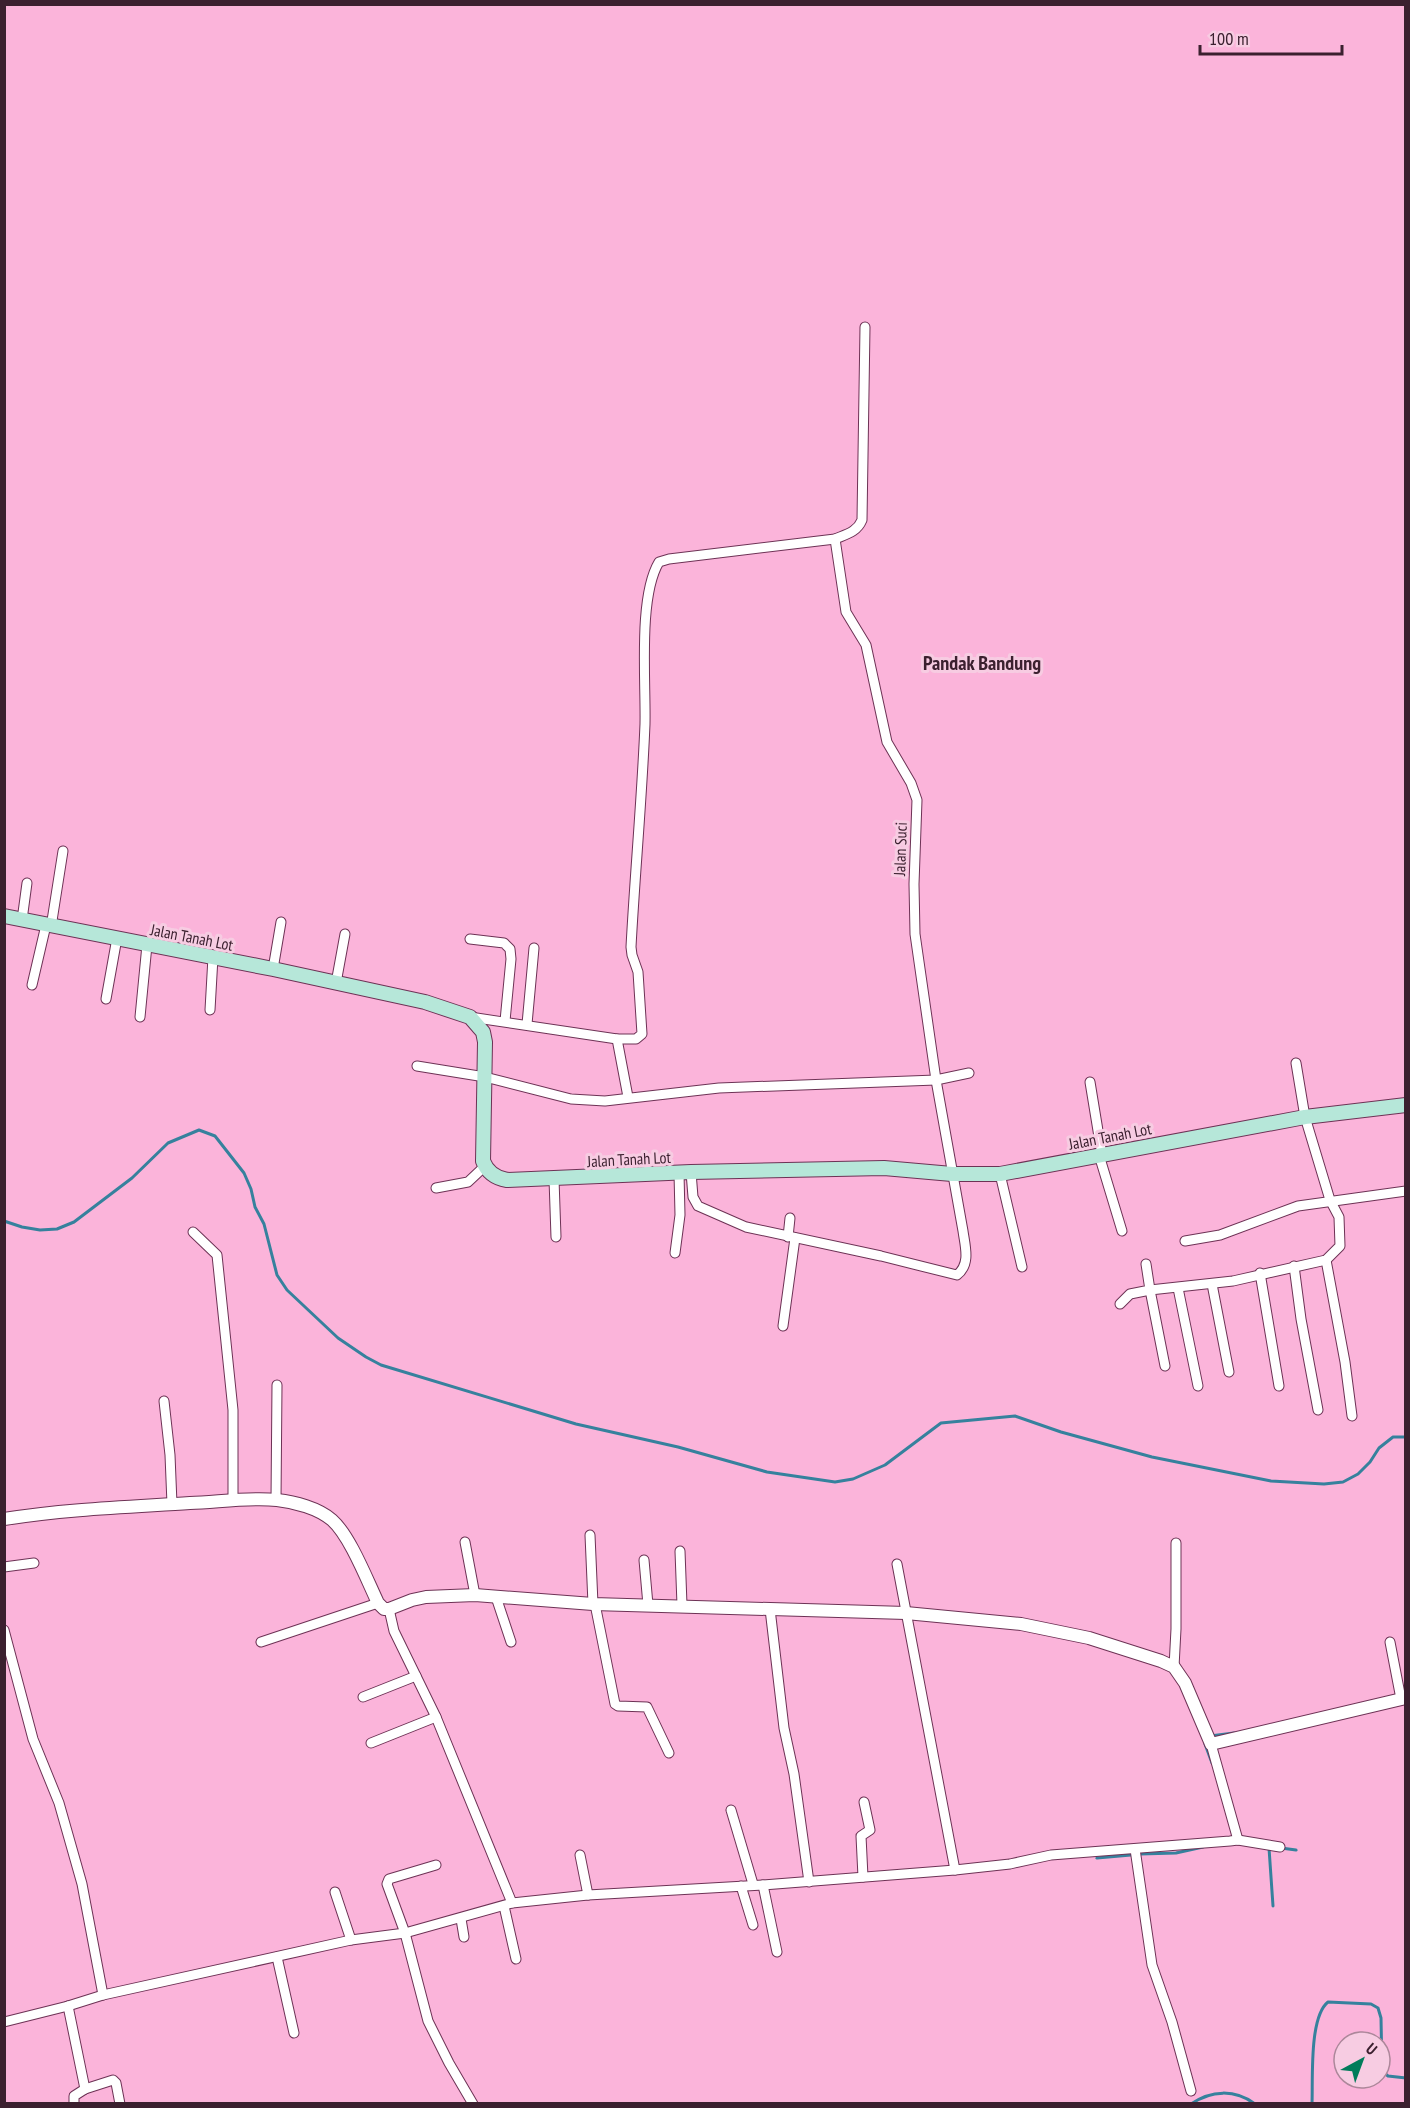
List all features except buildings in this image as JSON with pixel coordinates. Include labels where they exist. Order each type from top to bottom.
[{"type":"main road","name":"Jalan Tanah Lot","points":[[4,916],[273,969],[425,1002],[470,1017]]},
{"type":"main road","points":[[470,1017],[477,1022],[483,1032],[485,1042],[482,1157],[485,1166]]},
{"type":"main road","name":"Jalan Tanah Lot","points":[[485,1166],[493,1175],[501,1179],[884,1168],[952,1174],[1000,1174],[1305,1117],[1406,1105]]},
{"type":"street","points":[[470,1017],[617,1039],[636,1039],[642,1034],[638,972],[631,946],[645,723],[647,602],[656,568],[659,562],[669,559],[835,539],[859,527],[862,519],[865,327]]},
{"type":"street","name":"Jalan Suci","points":[[792,1238],[881,1256],[957,1275],[964,1267],[967,1255],[936,1080],[915,934],[917,800],[887,742],[866,645],[846,612],[835,539]]},
{"type":"street","points":[[32,985],[49,926],[63,851]]},
{"type":"street","points":[[22,920],[27,883]]},
{"type":"street","points":[[273,969],[281,922]]},
{"type":"street","points":[[336,983],[345,934]]},
{"type":"street","points":[[106,999],[117,938]]},
{"type":"street","points":[[470,939],[504,943],[510,949],[505,1021]]},
{"type":"street","points":[[140,1017],[147,945]]},
{"type":"street","points":[[527,1024],[534,948]]},
{"type":"street","points":[[210,1010],[213,957]]},
{"type":"street","points":[[617,1039],[628,1097]]},
{"type":"street","points":[[1120,1304],[1130,1294],[1212,1284],[1326,1260],[1336,1252],[1341,1243],[1339,1217],[1330,1200],[1305,1117],[1296,1063]]},
{"type":"street","points":[[417,1066],[485,1077],[571,1099],[605,1101],[719,1088],[936,1080],[969,1073]]},
{"type":"street","points":[[1090,1082],[1101,1155],[1122,1231]]},
{"type":"street","points":[[436,1188],[468,1182],[485,1166]]},
{"type":"street","points":[[685,1173],[698,1206],[746,1227],[792,1238]]},
{"type":"street","points":[[675,1253],[685,1173]]},
{"type":"street","points":[[1000,1174],[1022,1267]]},
{"type":"street","points":[[554,1179],[556,1237]]},
{"type":"street","points":[[1185,1241],[1220,1234],[1298,1206],[1406,1191]]},
{"type":"street","points":[[783,1326],[792,1238],[790,1218]]},
{"type":"street","points":[[194,1232],[217,1255],[233,1410],[233,1501]]},
{"type":"street","points":[[1326,1260],[1345,1362],[1352,1416]]},
{"type":"street","points":[[1146,1264],[1165,1366]]},
{"type":"street","points":[[1294,1266],[1301,1319],[1318,1410]]},
{"type":"street","points":[[1260,1274],[1280,1386]]},
{"type":"street","points":[[1212,1284],[1228,1372]]},
{"type":"street","points":[[1178,1288],[1198,1386]]},
{"type":"street","points":[[276,1500],[277,1385]]},
{"type":"street","points":[[164,1401],[170,1455],[172,1504]]},
{"type":"street","points":[[4,1519],[60,1510],[276,1500],[305,1506],[331,1518],[349,1544],[383,1606],[469,1793],[508,1905],[516,1959]]},
{"type":"street","points":[[590,1535],[594,1604],[615,1704],[647,1707],[669,1753]]},
{"type":"street","points":[[465,1542],[475,1595]]},
{"type":"street","points":[[1174,1667],[1176,1543]]},
{"type":"street","points":[[680,1551],[682,1605]]},
{"type":"street","points":[[644,1560],[648,1605]]},
{"type":"street","points":[[4,1567],[34,1563]]},
{"type":"street","points":[[897,1564],[955,1870]]},
{"type":"street","points":[[261,1642],[383,1606],[426,1597],[475,1595],[594,1604],[682,1605],[1022,1624],[1089,1638],[1174,1667],[1185,1683],[1208,1739],[1235,1840]]},
{"type":"street","points":[[496,1597],[511,1642]]},
{"type":"street","points":[[770,1610],[783,1717],[794,1774],[809,1882]]},
{"type":"street","points":[[4,1630],[33,1739],[59,1803],[82,1884],[103,1995]]},
{"type":"street","points":[[1208,1739],[1403,1699],[1390,1642]]},
{"type":"street","points":[[363,1697],[416,1677]]},
{"type":"street","points":[[371,1743],[436,1717]]},
{"type":"street","points":[[864,1802],[870,1830],[861,1836],[864,1877]]},
{"type":"street","points":[[731,1810],[758,1885],[777,1952]]},
{"type":"street","points":[[4,2022],[103,1995],[351,1940],[405,1933],[508,1905],[588,1895],[809,1882],[955,1870],[1010,1864],[1052,1855],[1235,1840],[1280,1847]]},
{"type":"street","points":[[1135,1849],[1152,1965],[1191,2091]]},
{"type":"street","points":[[580,1855],[588,1895]]},
{"type":"street","points":[[436,1865],[387,1880],[387,1884],[405,1933],[428,2021],[473,2103]]},
{"type":"street","points":[[741,1886],[753,1925]]},
{"type":"street","points":[[335,1892],[351,1940]]},
{"type":"street","points":[[461,1919],[464,1937]]},
{"type":"street","points":[[277,1957],[294,2033]]},
{"type":"street","points":[[68,2006],[85,2089]]},
{"type":"street","points":[[74,2103],[74,2096],[85,2089],[113,2080],[116,2083],[120,2103]]},
{"type":"waterway","points":[[4,1221],[40,1230],[57,1229],[74,1222],[132,1178],[168,1143],[199,1130],[215,1136],[244,1173],[255,1207],[264,1224],[277,1275],[287,1290],[338,1338],[366,1357],[381,1365],[576,1424],[678,1447],[767,1472],[835,1482],[853,1479],[885,1465],[941,1423],[1015,1416],[1061,1432],[1152,1457],[1271,1481],[1324,1484],[1343,1482],[1358,1474],[1379,1448],[1393,1437],[1406,1437]]},
{"type":"waterway","points":[[1210,1736],[1234,1733]]},
{"type":"waterway","points":[[1205,1744],[1212,1763]]},
{"type":"waterway","points":[[1140,1854],[1176,1853],[1203,1847]]},
{"type":"waterway","points":[[1269,1848],[1273,1906]]},
{"type":"waterway","points":[[1281,1848],[1296,1850]]},
{"type":"waterway","points":[[1097,1858],[1131,1855]]},
{"type":"waterway","points":[[1312,2104],[1315,2034],[1322,2010],[1328,2002],[1371,2004],[1378,2008],[1381,2018],[1382,2071],[1388,2076],[1406,2078]]},
{"type":"waterway","points":[[1191,2104],[1207,2096],[1223,2093],[1239,2096],[1255,2104]]},
{"type":"district","name":"Pandak Bandung","points":[[982,663]]}]
